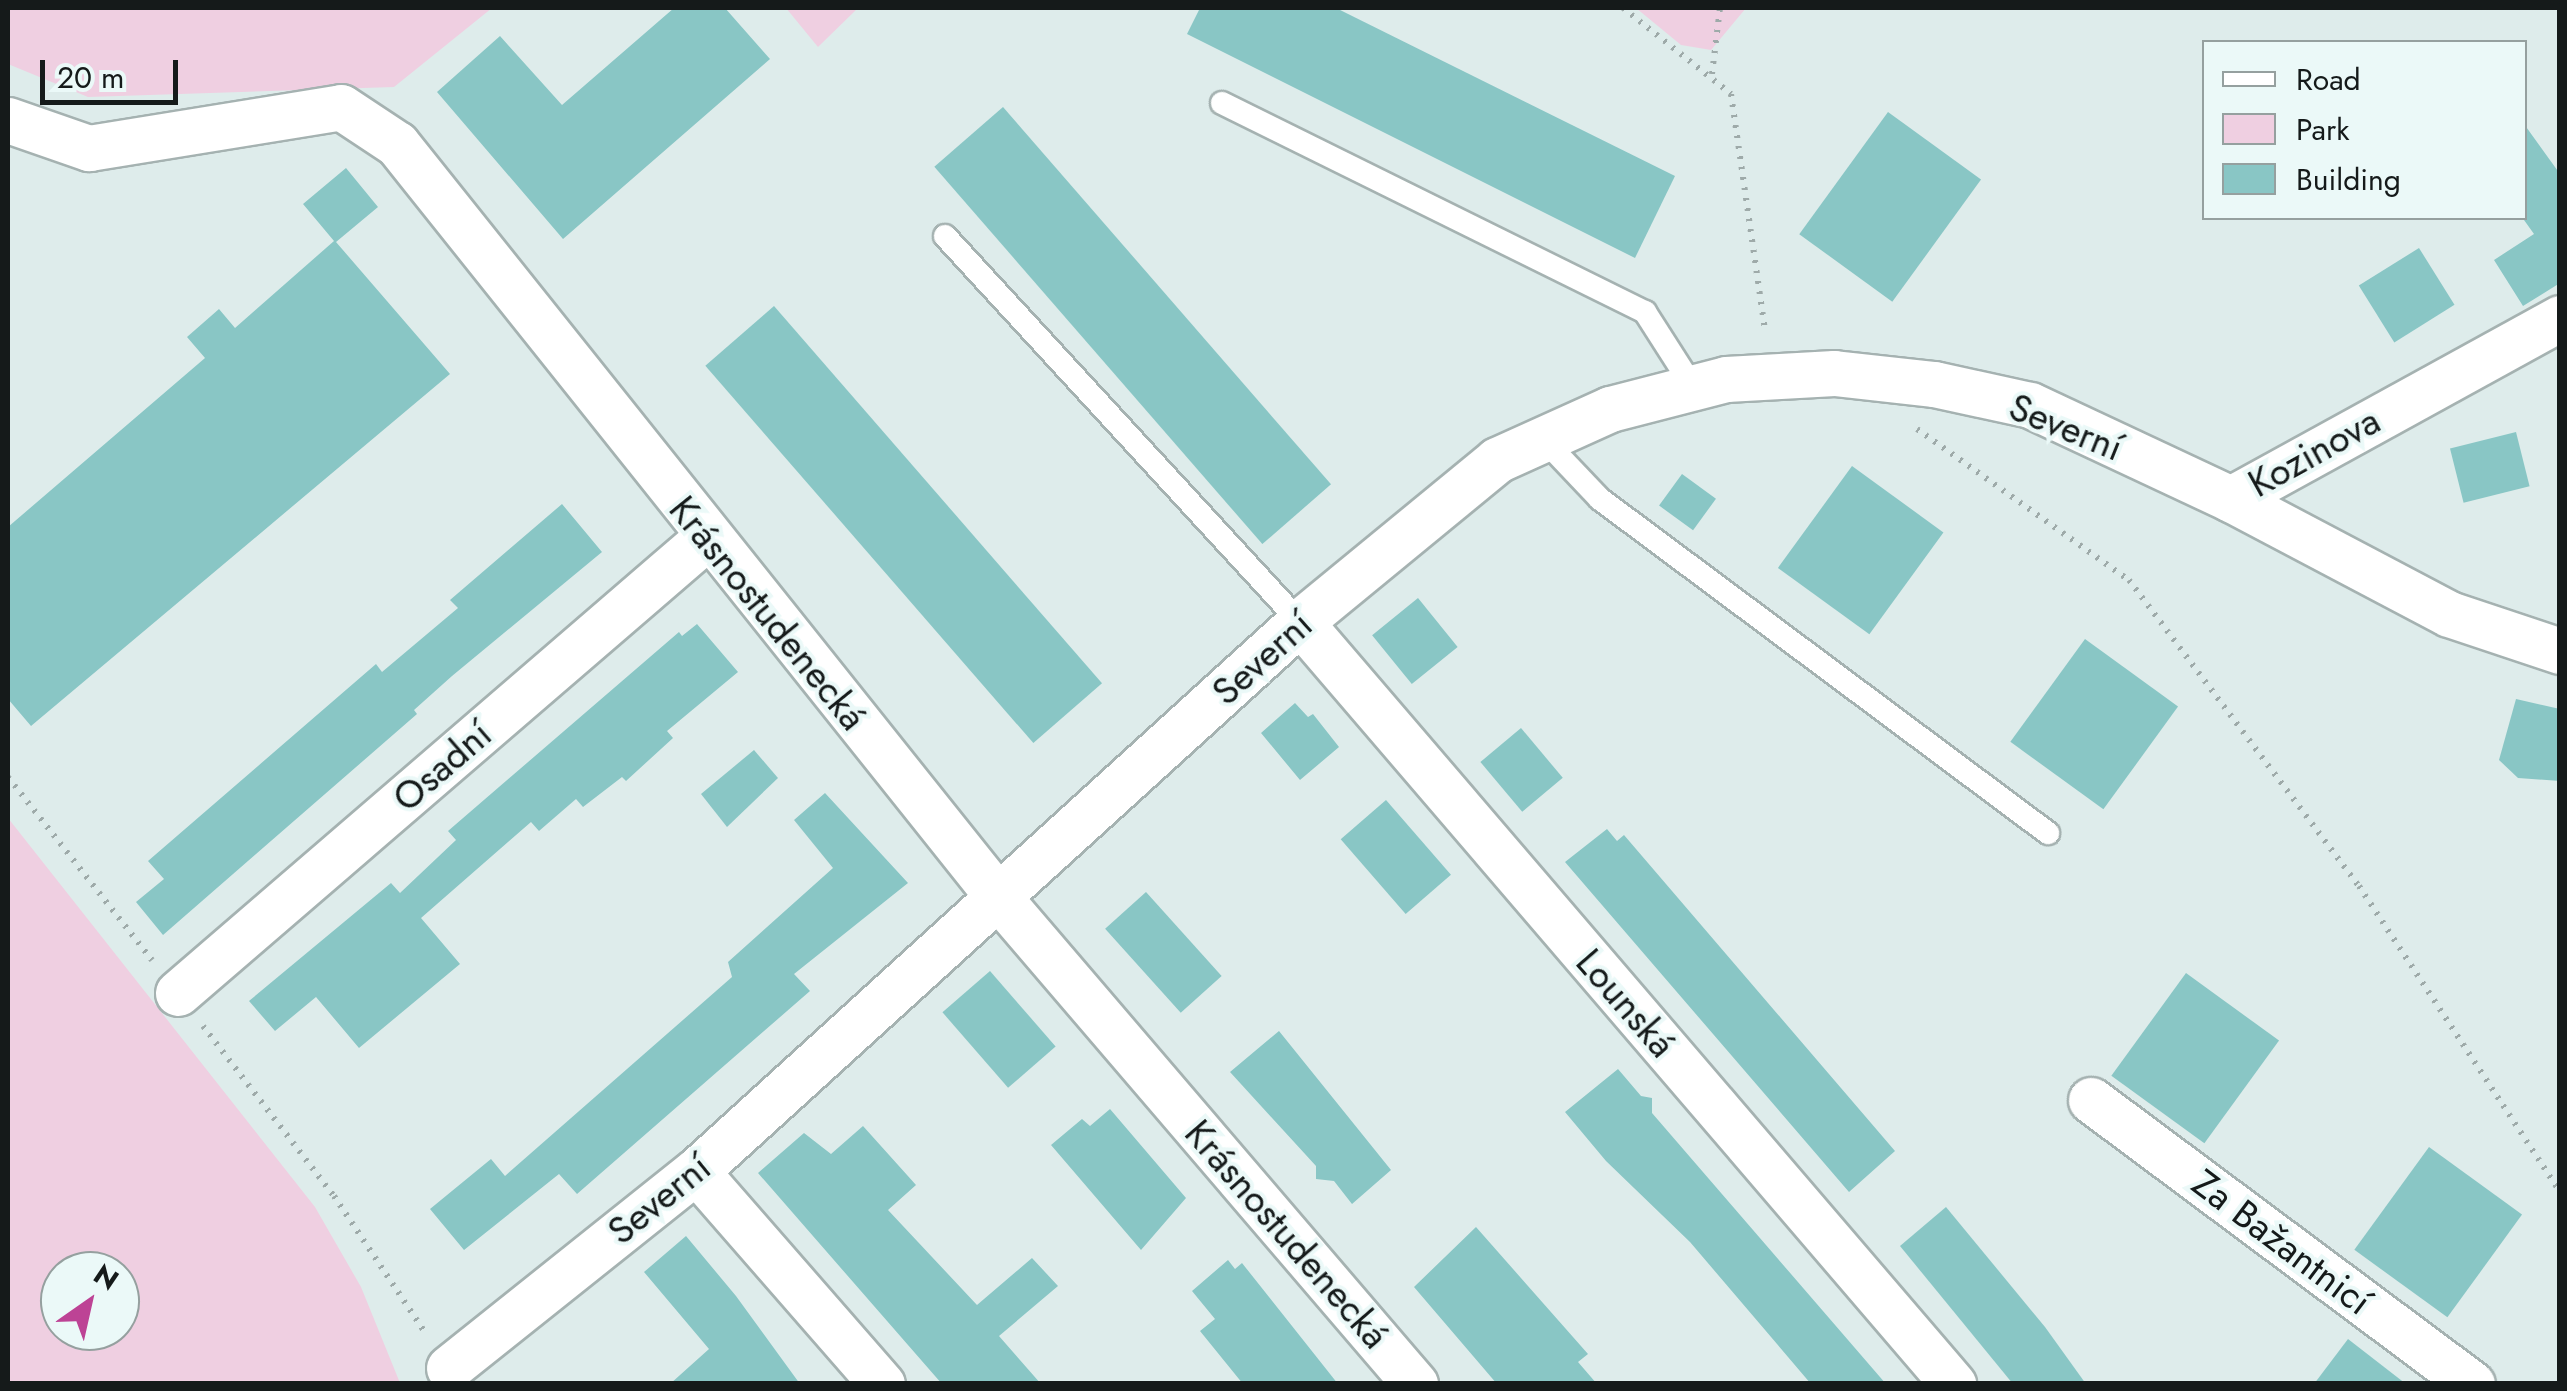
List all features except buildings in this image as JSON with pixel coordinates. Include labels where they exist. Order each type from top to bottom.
[{"type":"street","name":"Krásnostudenecká","points":[[8,120],[88,148],[341,108],[397,144],[706,538],[998,898],[1415,1384]]},
{"type":"street","name":"Kozinova","points":[[2230,499],[2560,318]]},
{"type":"street","name":"Severní","points":[[449,1368],[696,1171],[1300,622],[1496,460],[1610,408],[1693,387],[1771,376],[1851,374],[2030,405],[2230,499]]},
{"type":"street","name":"Kozinova","points":[[2230,499],[2449,614],[2560,650]]},
{"type":"street","name":"Osadní","points":[[178,994],[706,538]]},
{"type":"street","name":"Lounská","points":[[1300,622],[1953,1384]]},
{"type":"street","name":"Za Bažantnicí","points":[[2091,1100],[2472,1384]]},
{"type":"street","points":[[696,1171],[882,1384]]},
{"type":"lane","points":[[1222,102],[1644,312],[1693,387]]},
{"type":"lane","points":[[945,236],[1300,622]]},
{"type":"lane","points":[[1543,439],[1600,499],[2048,832]]},
{"type":"path","points":[[1622,8],[1731,94],[1771,376]]},
{"type":"path","points":[[1712,76],[1720,8]]},
{"type":"path","points":[[1899,417],[2129,580],[2359,886],[2560,1192]]},
{"type":"path","points":[[8,777],[334,1196],[449,1368]]},
{"type":"green space","points":[[8,8],[492,8],[394,87],[88,97],[8,64]]},
{"type":"green space","points":[[786,8],[858,8],[818,47]]},
{"type":"green space","points":[[1636,8],[1746,8],[1711,50],[1681,45]]},
{"type":"green space","points":[[8,818],[315,1207],[361,1287],[400,1383],[8,1383]]}]
